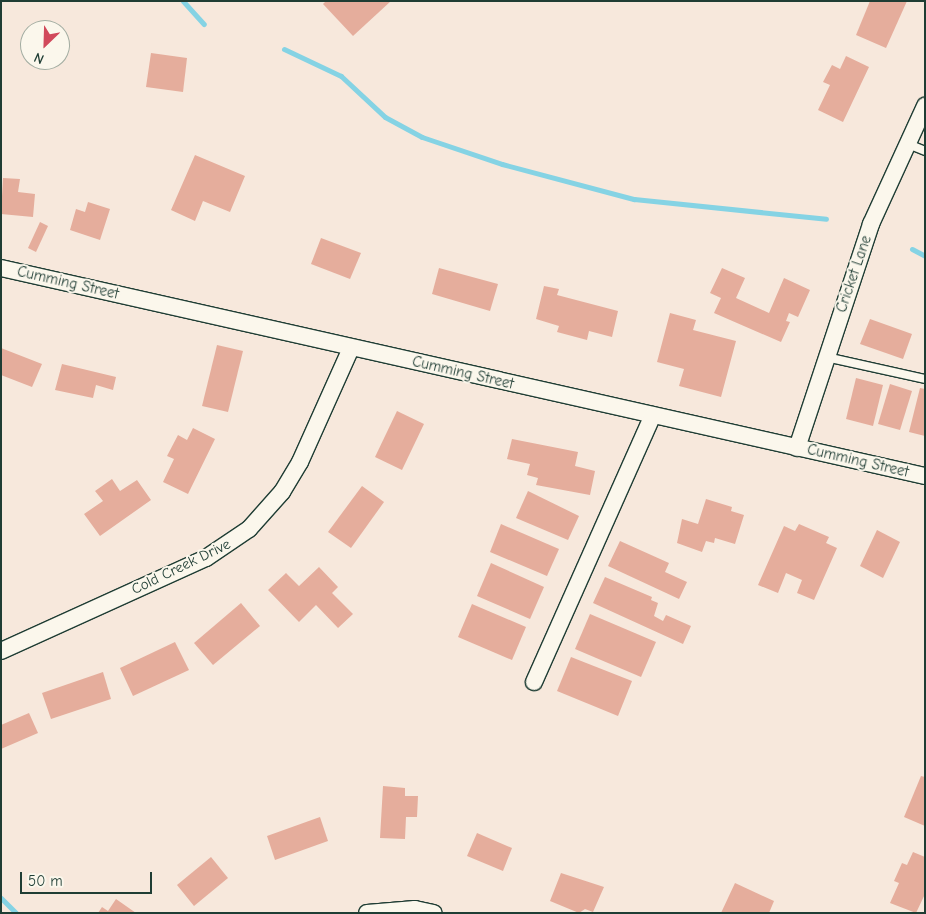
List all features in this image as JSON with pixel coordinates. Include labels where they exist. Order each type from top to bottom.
[{"type":"street","name":"Cricket Lane","points":[[797,448],[871,224],[925,106]]},
{"type":"street","name":"Cumming Street","points":[[1,268],[925,476]]},
{"type":"street","name":"Cold Creek Drive","points":[[1,651],[206,558],[250,529],[282,492],[300,462],[351,348]]},
{"type":"street","points":[[534,682],[653,415]]},
{"type":"street","points":[[367,913],[415,909],[434,913]]},
{"type":"lane","points":[[908,144],[925,151]]},
{"type":"lane","points":[[826,357],[925,378]]},
{"type":"building","points":[[326,1],[391,1],[353,36],[323,4]]},
{"type":"building","points":[[870,1],[907,1],[886,48],[856,35]]},
{"type":"building","points":[[151,53],[187,58],[183,92],[146,87]]},
{"type":"building","points":[[846,56],[869,67],[843,122],[818,110],[830,85],[823,82],[832,65],[840,69]]},
{"type":"building","points":[[195,155],[245,176],[230,212],[203,201],[195,221],[171,210]]},
{"type":"building","points":[[3,178],[20,179],[18,192],[35,194],[33,217],[1,214]]},
{"type":"building","points":[[88,202],[110,209],[100,240],[70,230],[76,209],[85,212]]},
{"type":"building","points":[[40,222],[48,226],[36,252],[28,248]]},
{"type":"building","points":[[321,238],[361,253],[350,279],[311,264]]},
{"type":"building","points":[[439,268],[498,284],[490,311],[432,294]]},
{"type":"building","points":[[722,268],[745,278],[736,298],[769,313],[784,278],[810,290],[798,317],[789,313],[786,321],[790,322],[781,342],[714,313],[721,298],[710,293]]},
{"type":"building","points":[[544,286],[559,289],[557,295],[618,311],[612,337],[589,331],[587,340],[557,332],[559,326],[536,319]]},
{"type":"building","points":[[670,313],[696,320],[693,330],[736,341],[721,397],[679,386],[684,369],[657,362]]},
{"type":"building","points":[[870,319],[912,334],[903,359],[860,344]]},
{"type":"building","points":[[217,345],[243,351],[228,412],[202,406]]},
{"type":"building","points":[[1,348],[42,364],[32,387],[1,375]]},
{"type":"building","points":[[62,364],[116,377],[113,390],[96,385],[93,398],[55,390]]},
{"type":"building","points":[[856,378],[883,385],[873,426],[846,419]]},
{"type":"building","points":[[890,384],[912,391],[900,430],[878,424]]},
{"type":"building","points":[[920,388],[925,389],[925,436],[909,432]]},
{"type":"building","points":[[397,411],[424,424],[402,470],[375,457]]},
{"type":"building","points":[[193,428],[215,439],[188,494],[163,482],[174,459],[167,456],[178,435],[187,440]]},
{"type":"building","points":[[512,439],[578,452],[575,466],[595,471],[590,495],[536,485],[538,478],[527,475],[530,464],[507,459]]},
{"type":"building","points":[[112,479],[120,491],[137,480],[151,500],[100,536],[84,514],[103,501],[95,491]]},
{"type":"building","points":[[362,486],[384,502],[351,548],[328,532]]},
{"type":"building","points":[[528,491],[579,516],[568,540],[516,518]]},
{"type":"building","points":[[706,499],[732,507],[731,511],[744,515],[735,544],[715,538],[714,543],[706,541],[702,552],[677,543],[682,519],[698,524]]},
{"type":"building","points":[[501,524],[559,549],[547,576],[490,552]]},
{"type":"building","points":[[799,524],[829,537],[826,543],[837,548],[814,600],[797,593],[802,580],[786,573],[778,593],[758,585],[784,526],[795,531]]},
{"type":"building","points":[[877,530],[900,542],[883,578],[860,566]]},
{"type":"building","points":[[620,541],[669,563],[665,572],[687,582],[679,599],[608,566]]},
{"type":"building","points":[[491,563],[544,587],[530,619],[477,596]]},
{"type":"building","points":[[319,567],[338,587],[332,593],[353,614],[338,628],[316,605],[299,622],[268,590],[286,573],[299,586]]},
{"type":"building","points":[[605,577],[652,597],[651,600],[658,603],[654,616],[663,621],[666,615],[691,626],[683,644],[593,603]]},
{"type":"building","points":[[241,603],[260,626],[213,665],[194,643]]},
{"type":"building","points":[[472,604],[526,627],[512,660],[458,637]]},
{"type":"building","points":[[590,614],[656,642],[641,677],[575,649]]},
{"type":"building","points":[[175,642],[189,670],[133,696],[120,668]]},
{"type":"building","points":[[571,657],[632,681],[618,716],[557,691]]},
{"type":"building","points":[[103,672],[111,699],[51,719],[42,693]]},
{"type":"building","points":[[29,713],[38,733],[1,749],[1,725]]},
{"type":"building","points":[[921,776],[925,777],[925,826],[904,817]]},
{"type":"building","points":[[383,786],[405,788],[405,796],[418,796],[417,817],[406,817],[405,839],[380,838]]},
{"type":"building","points":[[320,817],[328,841],[275,860],[267,836]]},
{"type":"building","points":[[477,833],[512,848],[503,871],[467,856]]},
{"type":"building","points":[[913,852],[925,857],[925,894],[916,913],[890,903],[899,883],[894,881],[902,863],[907,865]]},
{"type":"building","points":[[211,857],[228,878],[194,906],[177,885]]},
{"type":"building","points":[[561,873],[604,887],[593,912],[585,909],[579,913],[550,901]]},
{"type":"building","points":[[735,883],[774,901],[769,913],[721,913]]},
{"type":"building","points":[[116,899],[136,913],[98,913],[102,907],[108,911]]},
{"type":"waterway","points":[[183,1],[204,24]]},
{"type":"waterway","points":[[284,49],[341,76],[385,117],[422,137],[502,164],[634,199],[826,219]]},
{"type":"waterway","points":[[912,249],[925,256]]},
{"type":"waterway","points":[[1,898],[16,913]]}]
